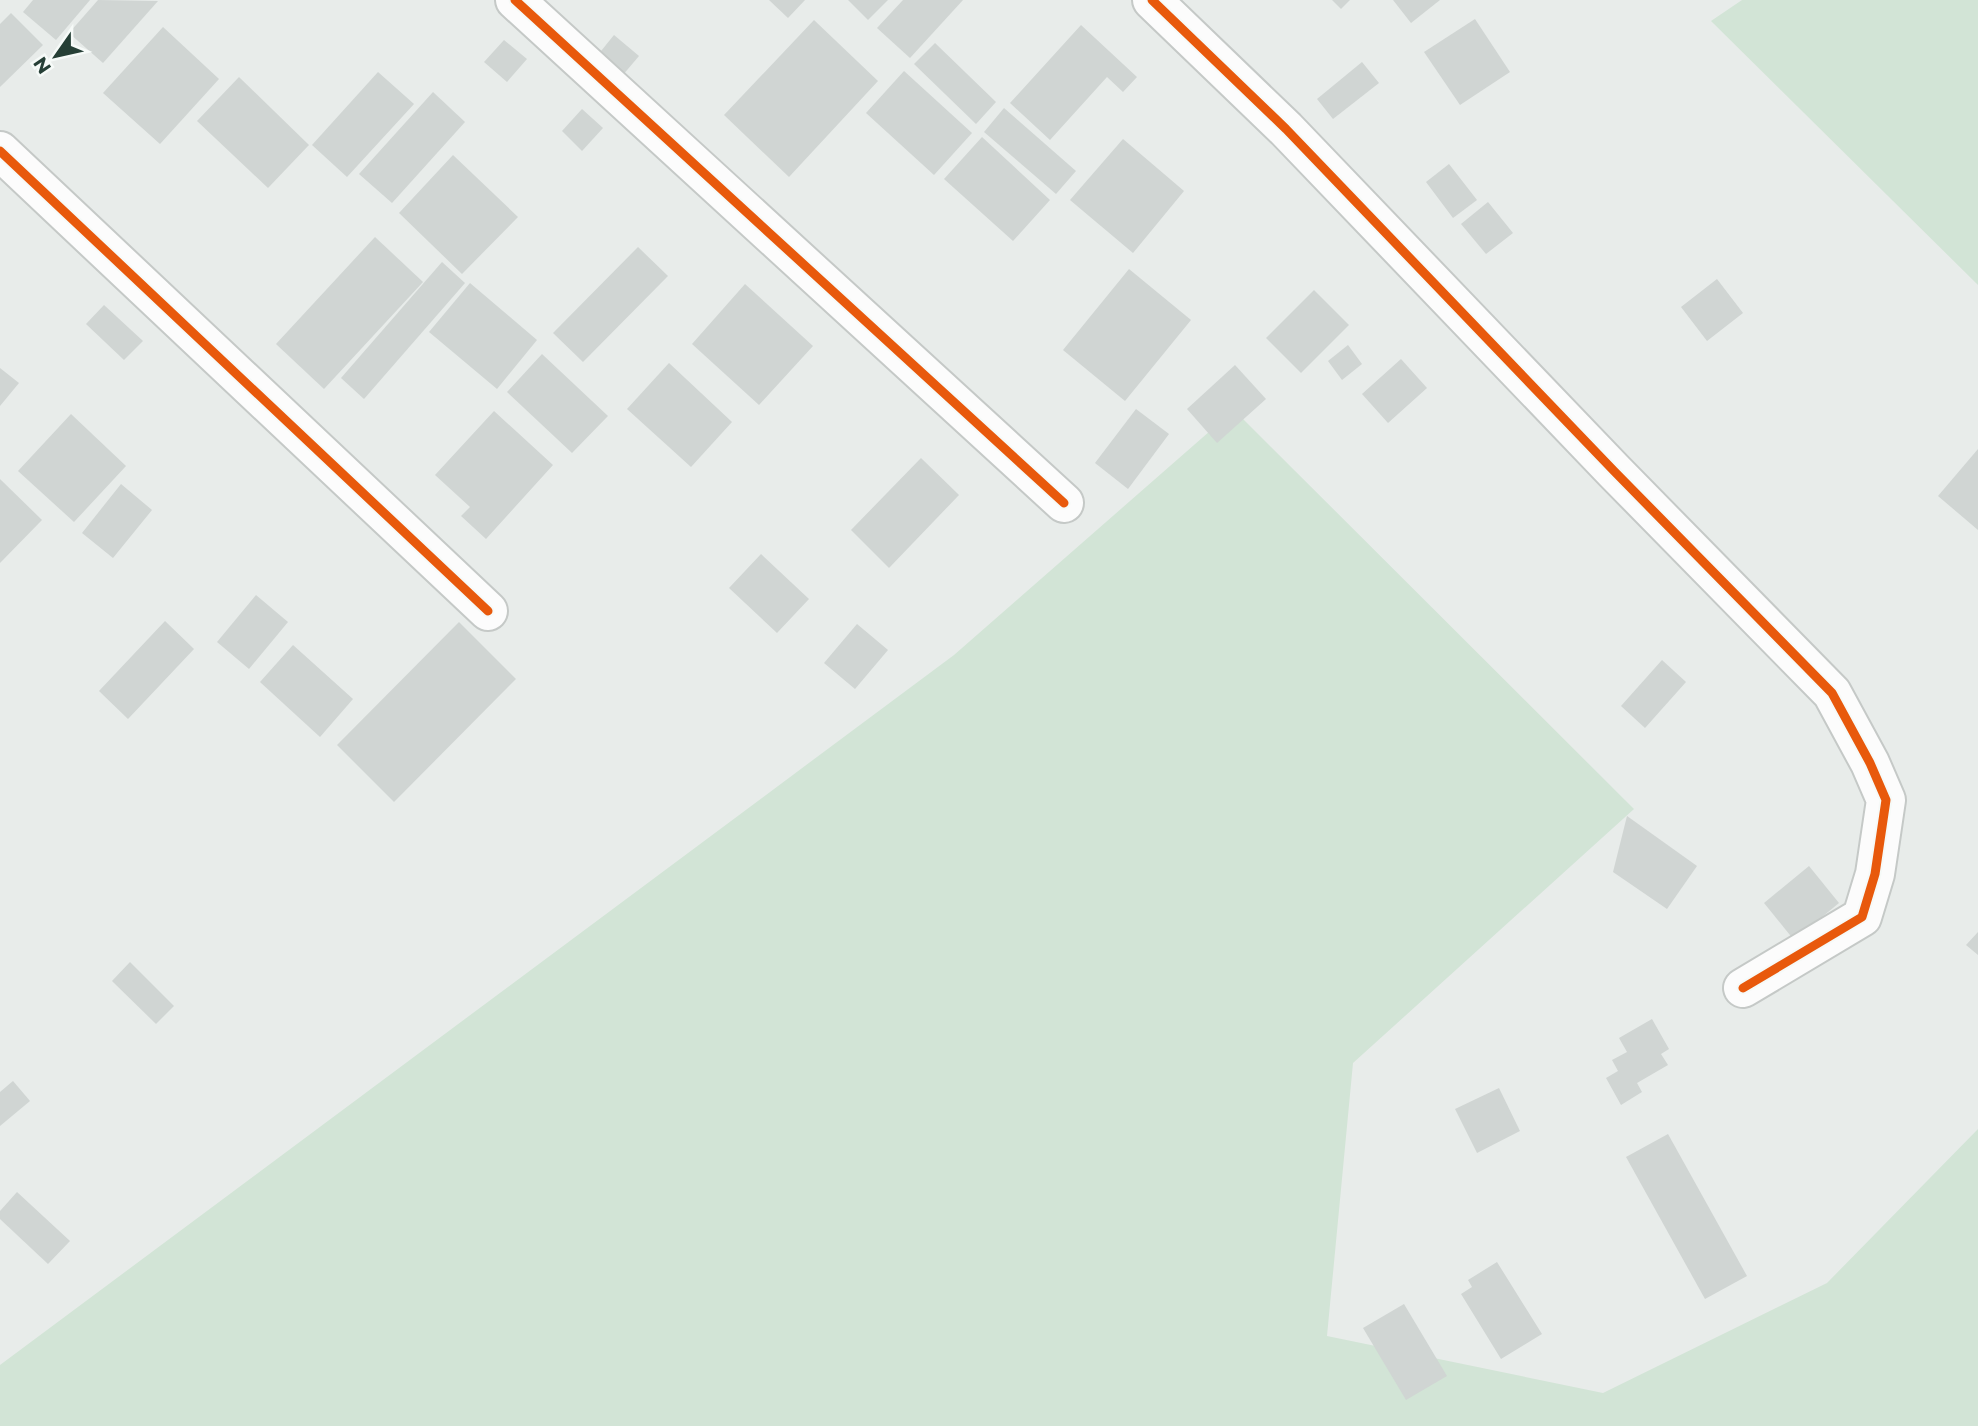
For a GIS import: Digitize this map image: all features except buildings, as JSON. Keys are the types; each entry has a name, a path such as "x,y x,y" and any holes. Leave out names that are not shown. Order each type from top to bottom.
{"street":[{"path":"515,0 1064,503"},
{"path":"1152,0 1296,139 1614,471 1832,693 1870,763 1886,800 1875,874 1862,917 1743,988"},
{"path":"0,151 488,611"}],"green space":[{"path":"1742,0 1978,0 1978,285 1711,21"},
{"path":"1234,410 1634,809 1353,1063 1327,1336 1603,1393 1827,1283 1978,1129 1978,1426 0,1426 0,1365 954,655"}],"cycle path":[{"path":"515,0 1064,503"},
{"path":"1152,0 1286,129 1614,471 1832,693 1870,763 1886,800 1875,874 1862,917 1743,988"},
{"path":"0,151 488,611"}]}
